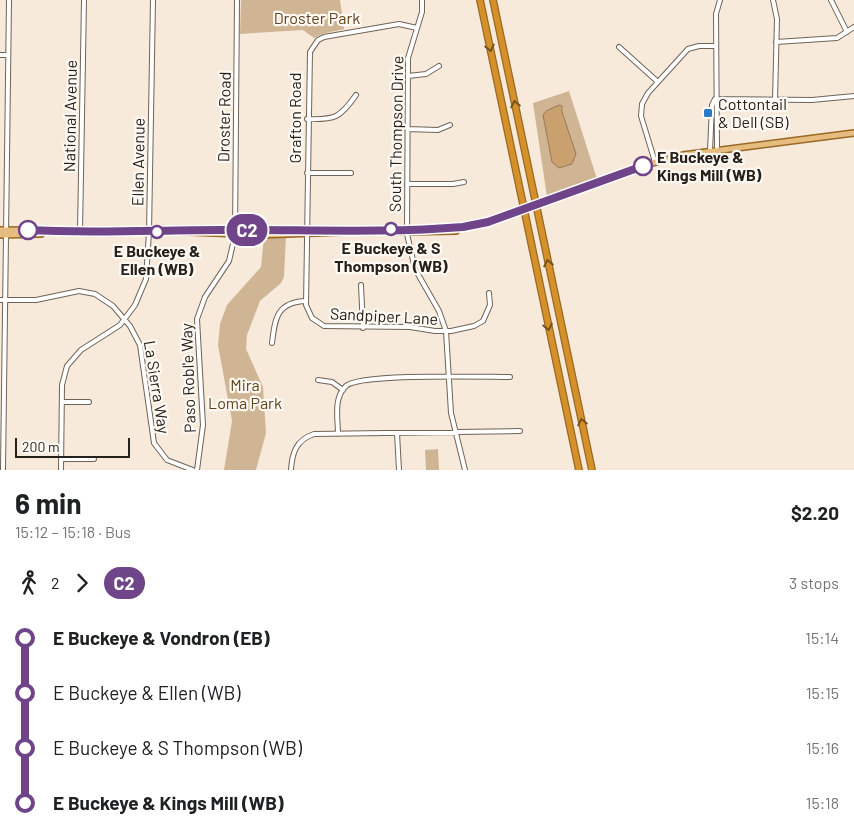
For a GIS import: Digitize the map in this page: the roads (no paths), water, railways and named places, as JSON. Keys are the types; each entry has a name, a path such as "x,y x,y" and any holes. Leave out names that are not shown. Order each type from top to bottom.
{"highway":[{"path":"480,0 579,470"},
{"path":"492,0 592,470"}],"main road":[{"path":"3,233 456,231 478,226 655,162 710,151 854,133"}],"street":[{"path":"3,470 2,300 9,0"},
{"name":"National Avenue","path":"80,232 84,0"},
{"name":"Ellen Avenue","path":"61,470 63,377 70,361 81,350 106,335 125,319 144,287 147,271 149,232 152,0"},
{"name":"Droster Road","path":"235,232 237,0"},
{"name":"South Thompson Drive","path":"422,0 422,12 409,50 407,231 415,269 439,311 446,331 448,377 454,431 465,470"},
{"path":"717,150 715,99 716,14 720,0"},
{"path":"773,0 777,19 775,100"},
{"path":"831,0 848,32"},
{"name":"Grafton Road","path":"306,301 308,60 311,49 318,40 324,37 399,24 417,28"},
{"path":"776,42 837,38 854,27"},
{"path":"655,162 641,112 646,96 688,50 699,46 716,46"},
{"path":"619,47 658,82"},
{"path":"0,55 8,55"},
{"path":"408,76 426,74 439,66"},
{"path":"307,119 327,119 338,116 356,95"},
{"path":"715,99 812,100 854,96"},
{"path":"710,151 712,105 715,99"},
{"path":"407,129 438,130 450,125"},
{"path":"0,171 6,171"},
{"path":"307,173 351,173"},
{"path":"407,184 454,184 464,182"},
{"name":"Paso Robl'e Way","path":"197,470 204,426 198,319 205,297 229,261 235,232"},
{"path":"361,285 362,328"},
{"name":"La Sierra Way","path":"2,300 36,300 74,292 90,293 104,299 125,319 140,345 154,443 167,460 193,470"},
{"name":"Sandpiper Lane","path":"306,301 309,315 319,324 333,327 362,328 414,327 435,332 480,324 489,310 489,293"},
{"path":"272,343 276,320 283,308 292,302 306,301"},
{"path":"338,434 338,402 343,390 358,380 510,377"},
{"path":"318,380 332,382 343,390"},
{"path":"62,402 90,402"},
{"path":"292,470 292,456 302,440 314,434 520,431"},
{"path":"397,433 398,470"},
{"path":"61,459 94,459"}],"place":[{"name":"Cottontail & Dell (SB)","path":"708,113"},
{"name":"E Buckeye & Kings Mill (WB)","path":"643,166"},
{"name":"E Buckeye & S Thompson (WB)","path":"391,229"},
{"name":"E Buckeye & Ellen (WB)","path":"157,232"}],"park label":[{"name":"Droster Park","path":"317,18"},
{"name":"Mira Loma Park","path":"245,394"}]}
